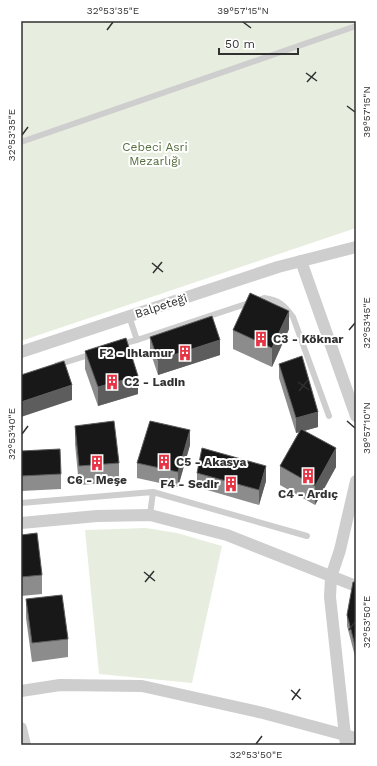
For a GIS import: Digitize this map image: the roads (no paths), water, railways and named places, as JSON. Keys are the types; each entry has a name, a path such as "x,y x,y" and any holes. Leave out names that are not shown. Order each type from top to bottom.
{"street":[{"name":"Balpeteği","path":"21,352 301,261 356,247"},
{"path":"301,261 356,416"},
{"path":"21,691 60,685 142,686 263,713 349,739 330,597 331,577 340,550 356,481"},
{"path":"21,523 97,516 150,515 227,535 356,586"},
{"path":"21,728 25,745"}],"lane":[{"path":"21,142 356,26"},
{"path":"115,347 264,298 275,300 285,307 293,317 329,416"},
{"path":"129,316 136,340"},
{"path":"50,367 100,351"},
{"path":"150,515 153,492"},
{"path":"21,503 153,492 307,536"}],"place":[{"name":"C3 - Köknar","path":"261,339"},
{"name":"F2 - Ihlamur","path":"185,353"},
{"name":"C2 - Ladin","path":"112,382"},
{"name":"C5 - Akasya","path":"164,462"},
{"name":"C6 - Meşe","path":"97,463"},
{"name":"C4 - Ardıç","path":"308,476"},
{"name":"F4 - Sedir","path":"231,484"}],"park label":[{"name":"Cebeci Asri Mezarlığı","path":"155,154"}]}
